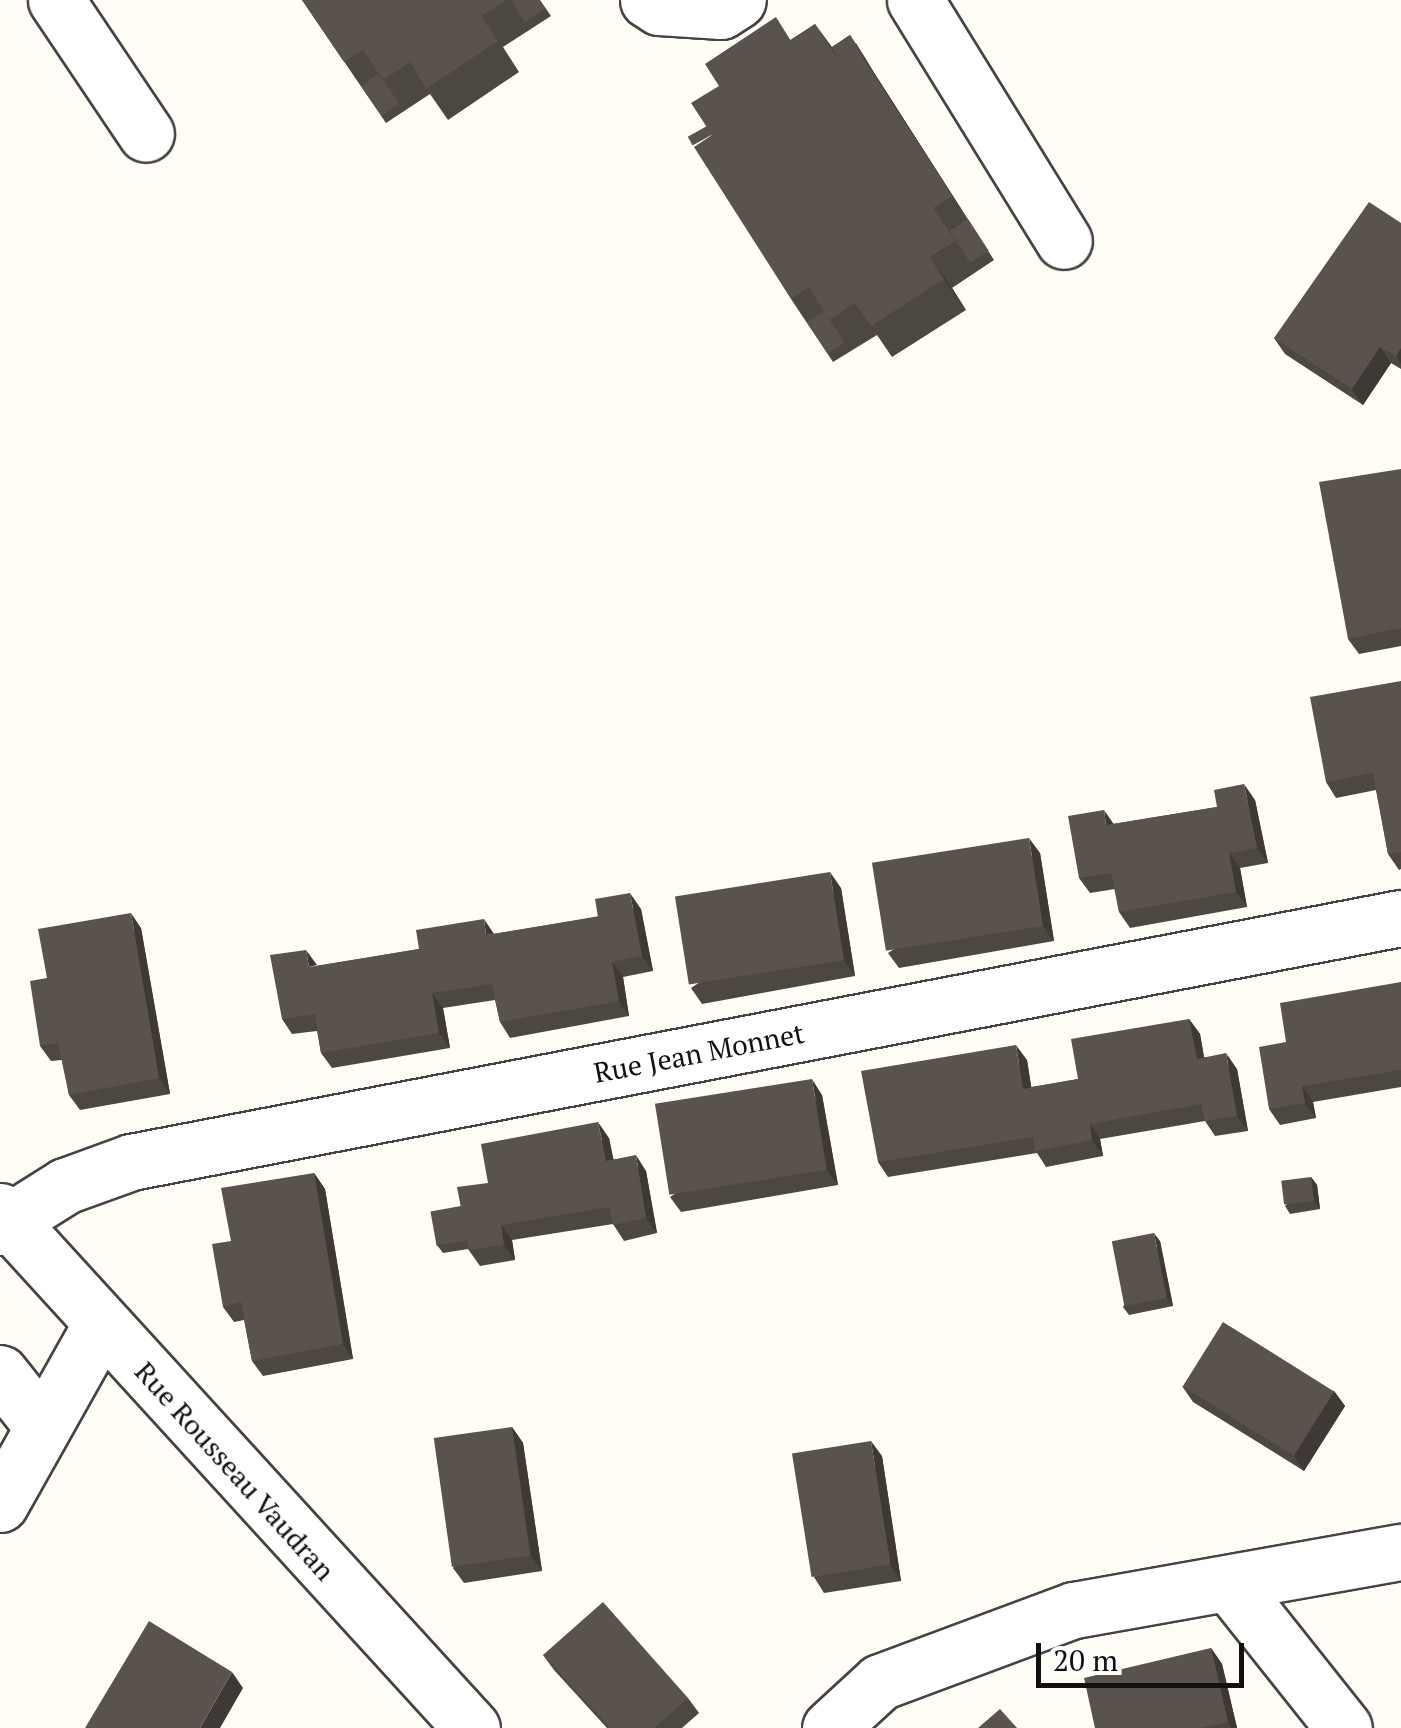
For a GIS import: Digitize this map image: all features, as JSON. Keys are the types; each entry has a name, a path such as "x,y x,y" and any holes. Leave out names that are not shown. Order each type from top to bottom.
{"street":[{"path":"56,0 146,134"},
{"path":"648,0 659,7 721,11 738,0"},
{"path":"915,0 1064,241"},
{"name":"Rue Jean Monnet","path":"3,1219 65,1186 130,1162 1401,918"},
{"name":"Rue Rousseau Vaudran","path":"3,1219 472,1728"},
{"path":"0,1504 102,1324"},
{"path":"0,1374 43,1427"},
{"path":"830,1728 880,1682 1074,1610 1231,1586 1401,1552"},
{"path":"1231,1586 1344,1728"}],"building":[{"path":"302,0 507,0 481,16 498,41 426,89 410,62 383,80 363,50 344,62"},
{"path":"511,0 539,0 545,8 525,22"},
{"path":"776,17 791,41 815,24 836,57 855,45 952,196 933,208 955,241 930,257 944,279 871,326 855,303 829,320 809,287 791,299 694,147 712,135 691,103 719,86 705,64"},
{"path":"850,35 871,67 855,45 837,56 832,47"},
{"path":"378,74 399,103 382,115 361,86"},
{"path":"707,126 712,135 693,145 688,137"},
{"path":"1369,202 1401,223 1401,348 1396,356 1380,347 1352,389 1274,338"},
{"path":"968,219 989,251 970,263 950,231"},
{"path":"824,311 845,343 828,354 807,322"},
{"path":"1401,469 1401,628 1348,639 1319,482"},
{"path":"1401,681 1401,852 1388,854 1373,773 1326,782 1310,697"},
{"path":"1244,784 1257,848 1229,853 1236,892 1119,912 1111,873 1079,878 1068,816 1104,810 1106,825 1217,807 1214,790"},
{"path":"1029,838 1043,926 886,951 872,863"},
{"path":"830,872 844,960 689,984 675,897"},
{"path":"630,893 642,956 612,962 619,1001 500,1022 492,984 432,993 439,1033 321,1053 315,1014 282,1019 270,955 306,950 309,967 419,949 416,930 484,919 486,935 598,917 595,899"},
{"path":"131,913 159,1078 69,1095 58,1043 40,1046 30,981 47,978 38,929"},
{"path":"1401,982 1401,1070 1302,1086 1305,1103 1269,1109 1259,1047 1286,1042 1280,1003"},
{"path":"1189,1019 1197,1059 1226,1053 1237,1116 1205,1121 1201,1104 1090,1124 1092,1140 1035,1151 1033,1137 878,1162 861,1071 1016,1045 1023,1089 1078,1079 1071,1039"},
{"path":"812,1079 826,1170 669,1195 655,1104"},
{"path":"598,1122 606,1161 636,1155 646,1218 613,1225 609,1207 501,1225 504,1245 469,1250 457,1187 488,1183 481,1144"},
{"path":"314,1173 343,1344 252,1361 241,1302 223,1307 212,1244 231,1241 221,1188"},
{"path":"1311,1177 1314,1201 1284,1204 1281,1181"},
{"path":"461,1206 467,1240 437,1246 430,1211"},
{"path":"1154,1233 1167,1298 1124,1306 1112,1241"},
{"path":"1223,1322 1334,1391 1294,1456 1183,1386"},
{"path":"512,1427 530,1556 452,1567 434,1438"},
{"path":"871,1441 891,1564 812,1577 792,1454"},
{"path":"603,1602 688,1698 654,1728 610,1728 543,1655"},
{"path":"149,1621 232,1672 200,1728 85,1728"},
{"path":"1211,1648 1228,1722 1201,1728 1095,1728 1084,1678"},
{"path":"1000,1709 1017,1728 978,1728"}]}
